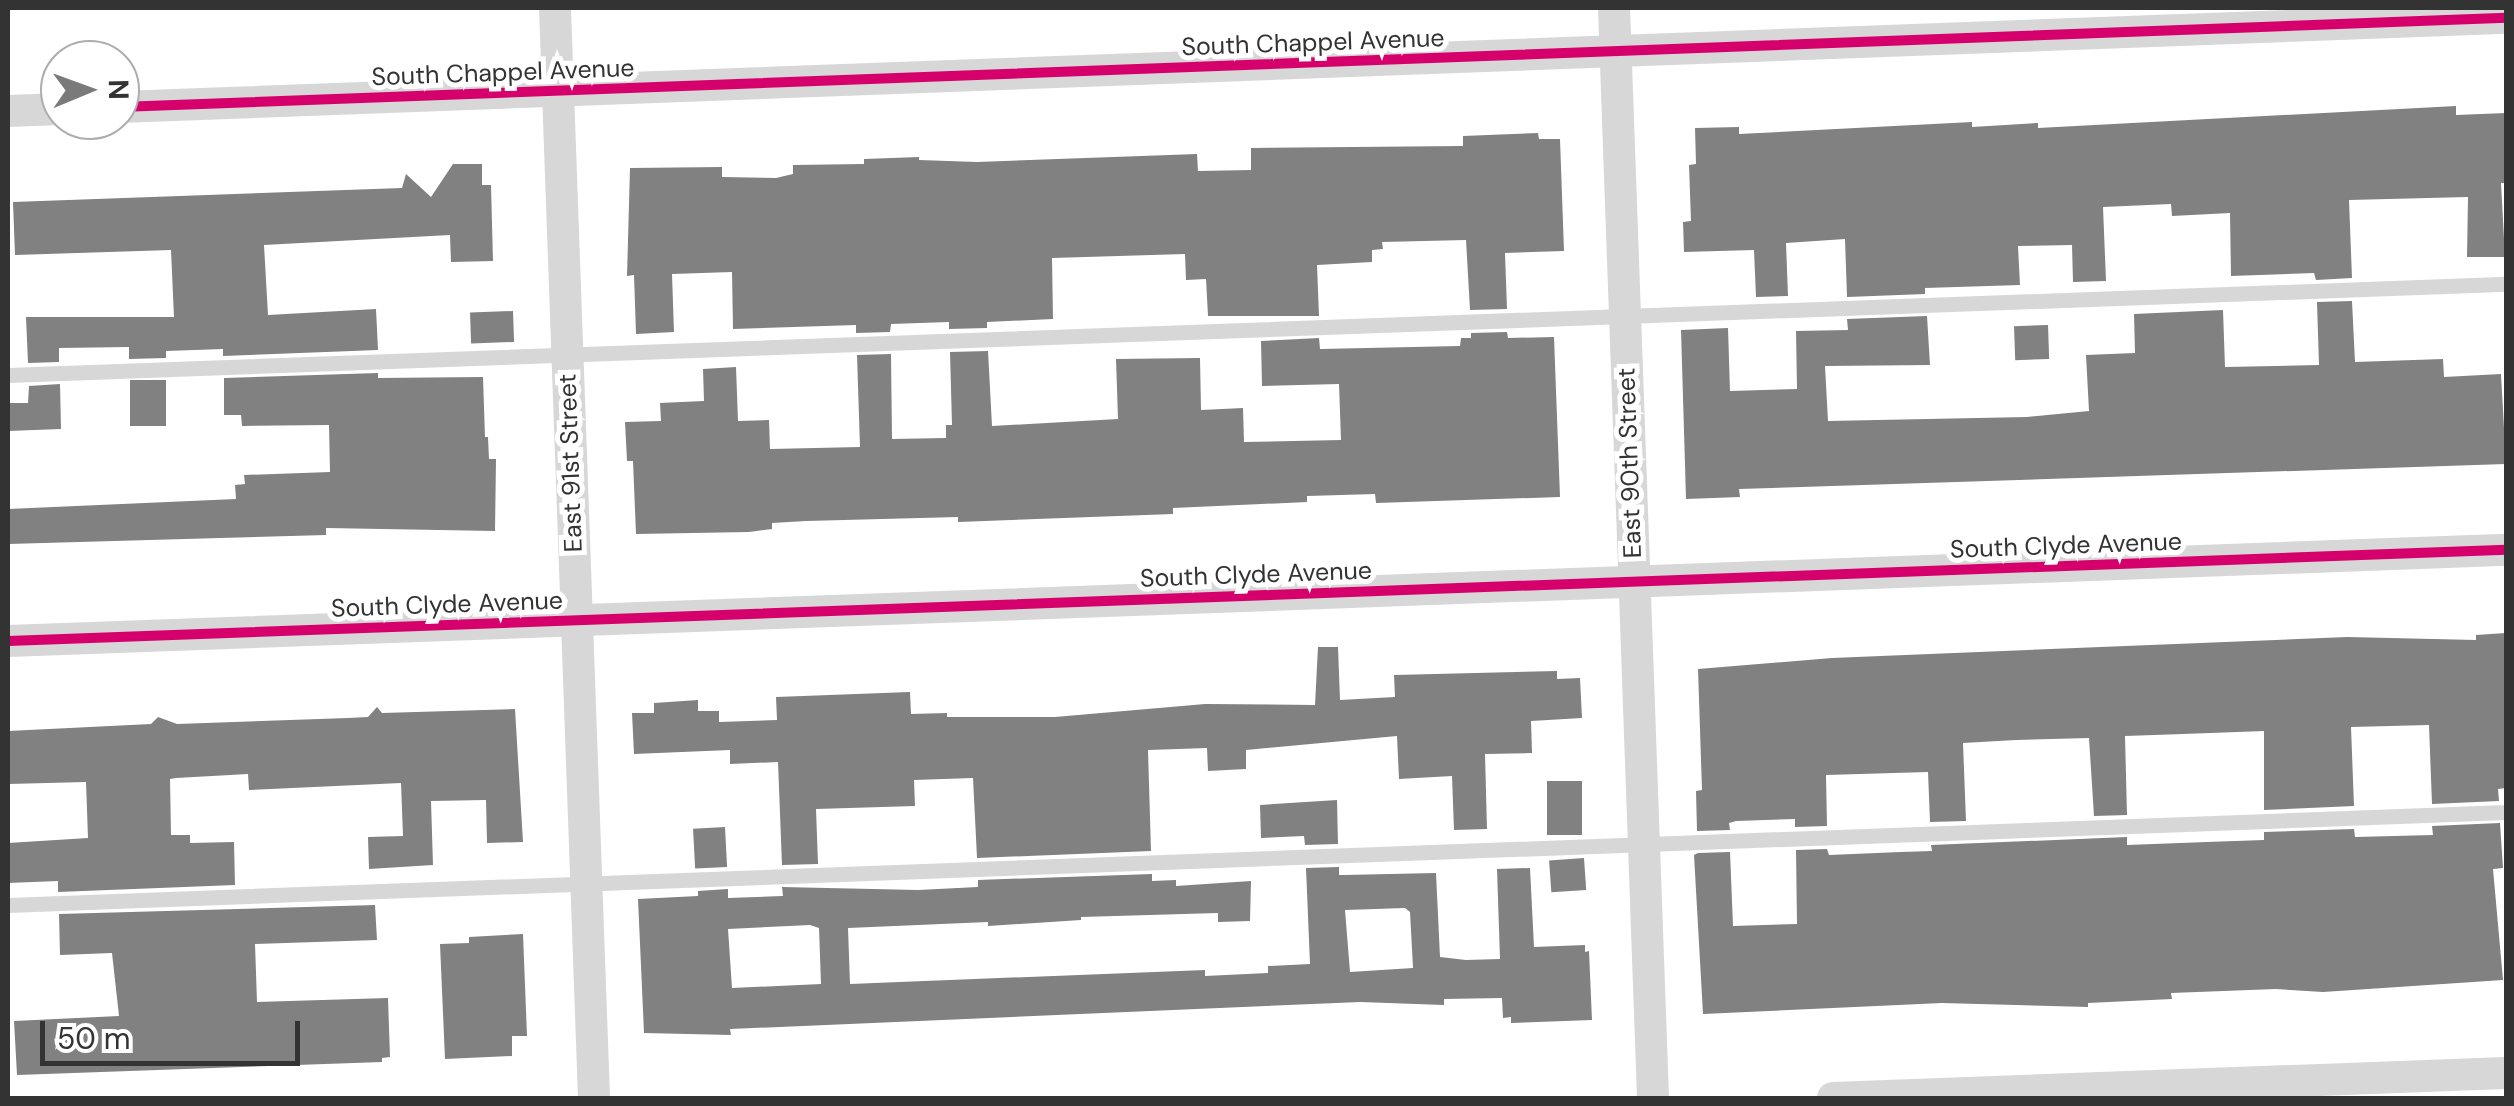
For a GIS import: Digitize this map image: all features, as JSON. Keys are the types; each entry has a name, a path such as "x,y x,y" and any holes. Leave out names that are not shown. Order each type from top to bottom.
{"street":[{"name":"East 91st Street","path":"555,8 594,1098"},
{"name":"East 90th Street","path":"1614,8 1653,1098"},
{"name":"South Chappel Avenue","path":"140,106 2506,18"},
{"path":"8,111 40,110"},
{"name":"South Clyde Avenue","path":"8,641 2506,550"},
{"path":"1833,1098 2506,1073"}],"lane":[{"path":"8,376 2506,284"},
{"path":"8,904 2506,812"}],"building":[{"path":"2456,106 2456,115 2506,113 2506,183 2501,183 2505,257 2467,257 2468,197 2349,200 2352,278 2316,280 2314,273 2231,276 2230,213 2172,216 2171,204 2103,207 2106,281 2073,282 2072,245 2018,246 2020,285 1925,288 1925,294 1847,297 1845,239 1786,243 1788,296 1756,297 1754,250 1684,252 1683,222 1691,221 1689,165 1696,164 1695,128 1739,127 1739,134 1972,122 1972,127 2038,123 2038,128"},
{"path":"1538,133 1539,139 1560,139 1564,251 1505,253 1507,309 1470,310 1466,240 1382,242 1383,249 1372,250 1372,262 1317,265 1319,316 1208,316 1206,279 1186,280 1185,254 1052,258 1053,319 987,322 987,328 949,329 949,322 891,324 890,332 856,333 856,325 733,329 732,272 672,274 674,332 636,334 634,275 627,276 630,168 722,167 722,177 776,178 793,174 793,165 864,164 864,159 919,157 977,162 1197,154 1198,171 1251,170 1251,148 1463,146 1463,136"},
{"path":"453,164 482,164 482,185 491,185 493,261 451,262 450,235 264,245 268,315 376,309 378,350 223,356 223,349 166,351 166,358 129,359 129,347 59,348 59,362 28,363 26,317 174,317 171,250 15,255 13,202 402,188 406,174 431,197"},
{"path":"2352,301 2355,362 2443,359 2444,377 2501,374 2506,464 1739,489 1740,497 1686,499 1681,330 1728,328 1730,391 1797,389 1796,331 1848,330 1847,319 1927,316 1930,365 1825,366 1828,421 2027,417 2089,411 2086,355 2135,353 2134,314 2223,310 2225,367 2319,365 2317,302"},
{"path":"513,311 514,342 471,343 470,313"},
{"path":"2048,325 2049,359 2015,360 2014,326"},
{"path":"1507,332 1508,338 1554,337 1560,497 1376,503 1375,494 1307,496 1307,502 1173,508 1173,514 958,522 958,517 806,521 772,523 772,529 749,532 636,534 633,461 627,461 625,422 661,421 660,403 704,401 703,369 736,367 738,421 769,420 770,449 860,447 857,355 891,354 892,439 946,438 946,425 952,425 950,352 988,351 992,426 1118,419 1116,359 1200,358 1201,410 1243,408 1244,442 1341,440 1339,384 1262,386 1261,341 1319,338 1320,349 1460,346 1461,338 1471,338 1471,333"},
{"path":"378,373 378,378 483,377 485,437 489,459 496,459 495,531 326,528 326,535 8,544 8,509 236,499 235,485 245,484 244,475 330,472 329,425 242,426 241,415 224,415 224,378"},
{"path":"130,380 166,380 166,426 130,426"},
{"path":"60,384 61,429 8,431 8,403 28,403 29,386"},
{"path":"2506,633 2506,788 2498,789 2499,801 2432,804 2429,725 2351,727 2354,806 2264,810 2264,731 2125,736 2127,815 2094,816 2089,738 2016,740 1963,743 1966,821 1930,822 1928,772 1826,775 1827,826 1795,827 1795,819 1736,821 1729,823 1730,830 1697,831 1696,791 1702,790 1698,669 1832,658 2347,637 2476,640 2476,635"},
{"path":"1318,647 1338,647 1340,700 1395,697 1394,675 1557,671 1557,679 1580,678 1582,718 1531,721 1532,753 1485,754 1487,829 1454,830 1452,776 1399,779 1397,736 1246,750 1246,769 1208,771 1207,748 1148,750 1151,851 977,858 973,778 914,780 915,806 816,809 818,864 782,865 778,762 730,764 730,750 634,754 632,713 654,713 654,703 698,700 698,711 719,711 719,722 777,720 776,697 910,692 911,714 947,713 947,717 1055,717 1205,704 1315,705"},
{"path":"377,707 382,713 515,709 523,842 487,843 486,800 431,801 433,865 369,869 368,837 403,836 401,783 249,790 248,774 176,778 170,779 171,835 190,835 190,843 234,842 235,885 58,892 58,881 8,883 8,843 88,838 86,782 8,784 8,731 151,724 158,717 177,724 368,717"},
{"path":"1547,781 1582,781 1582,835 1547,835"},
{"path":"1337,800 1338,844 1305,845 1304,836 1261,838 1260,805"},
{"path":"2500,823 2503,868 2493,869 2503,980 2323,992 2276,989 2171,993 2172,999 2088,1003 2088,1007 1942,1003 1703,1014 1694,855 1698,853 1730,852 1733,926 1797,924 1796,850 1827,849 1829,855 1932,851 1931,845 2127,837 2127,845 2264,840 2264,832 2354,829 2355,837 2433,835 2432,826"},
{"path":"725,827 727,867 695,869 693,829"},
{"path":"1584,858 1586,890 1551,892 1549,860"},
{"path":"1339,867 1339,875 1436,873 1440,957 1466,960 1500,959 1497,869 1530,868 1534,947 1585,945 1585,952 1589,951 1592,1020 1511,1023 1511,1017 1503,1018 1502,998 1444,999 1444,1005 1360,1002 730,1029 731,1035 644,1033 638,899 698,896 698,891 728,889 728,898 783,896 782,887 918,890 978,887 978,880 1152,874 1152,881 1176,880 1176,886 1251,881 1250,921 1218,922 1218,913 1081,917 988,926 988,922 848,928 850,984 1205,970 1205,976 1268,973 1268,966 1310,964 1306,868","holes":["1405,908 1410,912 1413,968 1350,972 1345,910","810,925 819,928 821,984 732,988 728,929"]},
{"path":"375,905 377,940 255,944 257,1002 388,998 390,1057 382,1058 382,1062 17,1075 14,1021 119,1016 112,953 60,955 59,914"},
{"path":"523,934 527,1036 512,1036 512,1056 445,1059 440,944 469,943 469,937"}],"cycle path":[{"path":"140,106 2506,18"},
{"path":"8,641 2506,550"}]}
